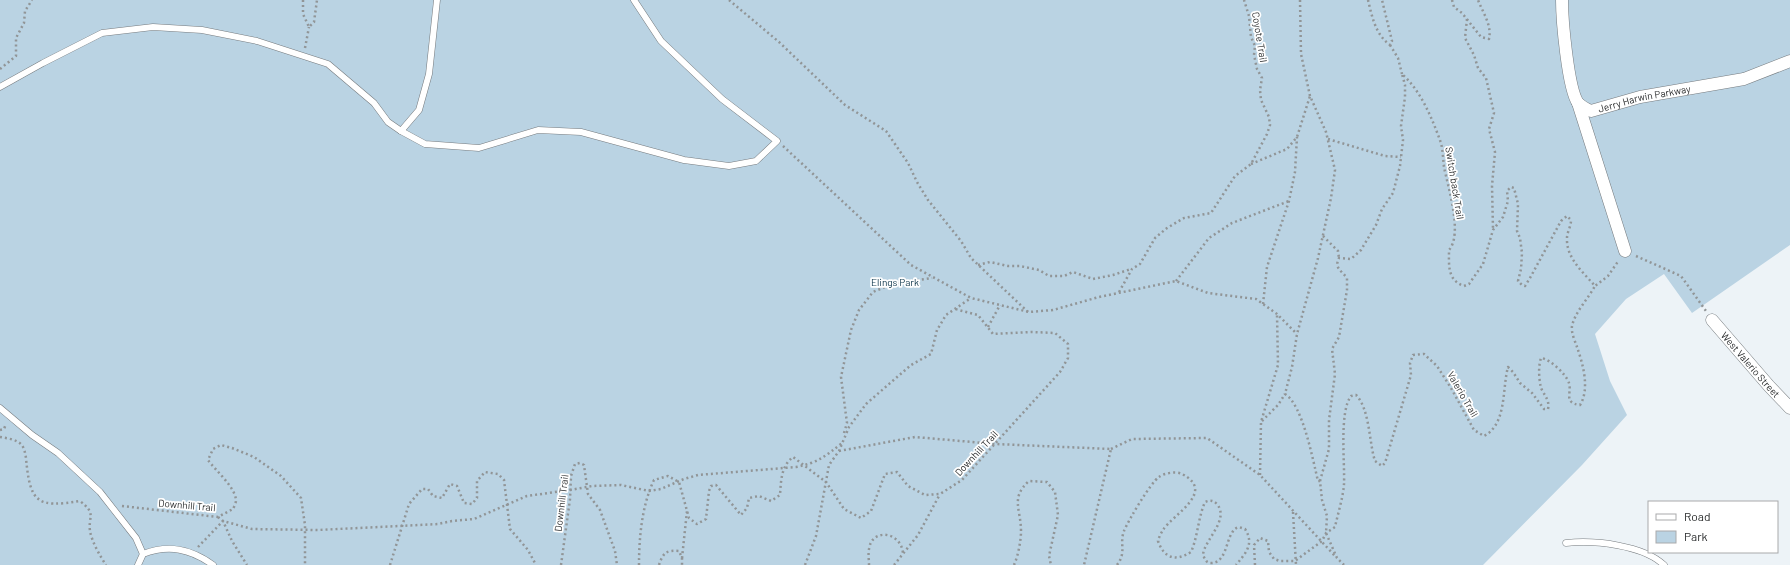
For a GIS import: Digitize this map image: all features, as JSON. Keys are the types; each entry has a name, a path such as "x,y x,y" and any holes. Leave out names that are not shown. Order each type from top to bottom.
{"street":[{"path":"1562,0 1566,53 1575,96 1625,251"},
{"name":"Jerry Harwin Parkway","path":"1578,103 1591,111 1640,97 1744,79 1790,61"},
{"name":"West Valerio Street","path":"1712,320 1790,408"}],"lane":[{"path":"401,131 419,110 429,74 437,0"},
{"path":"0,87 102,33 153,27 202,30 257,41 328,64 374,102 388,122 425,144 479,148 538,130 581,132 684,160 729,166 756,161 777,140 722,99 661,41 634,0"},
{"path":"0,408 32,435 58,453 100,492 136,538 143,554"},
{"path":"1566,543 1578,542 1634,549 1652,556 1664,565"},
{"path":"138,565 143,554 172,548 182,549 202,557 213,565"}],"path":[{"path":"0,69 16,56 16,38 24,24 26,11 32,0"},
{"path":"303,0 303,14 309,27"},
{"path":"304,55 309,27 314,22 317,0"},
{"path":"729,0 779,42 845,105 886,131 908,163 916,182 928,200 961,241 971,258 1029,312"},
{"name":"Coyote Trail","path":"1119,292 1132,268 1140,264 1155,238 1166,228 1184,218 1212,213 1235,176 1251,164 1267,134 1270,125 1269,117 1261,100 1260,90 1262,78 1257,69 1254,56 1255,46 1251,37 1249,16 1244,0"},
{"path":"1261,422 1278,405 1285,394 1292,366 1297,334 1332,198 1335,170 1328,138 1310,96 1301,54 1300,0"},
{"path":"1339,258 1351,259 1361,250 1376,225 1382,209 1393,193 1400,166 1403,140 1401,126 1405,98 1404,85 1398,58 1390,45 1382,40 1374,22 1368,0"},
{"path":"1382,0 1392,41 1390,45"},
{"path":"1452,0 1454,7 1467,19 1481,37 1489,39 1490,33 1488,22 1478,0"},
{"path":"1467,19 1465,38 1474,55 1478,68 1486,78 1494,113 1489,129 1495,152 1492,186 1494,230"},
{"name":"Switch back Trail","path":"1402,74 1416,89 1441,143 1454,213 1453,246 1448,250 1449,272 1453,279 1464,286 1469,284 1483,264 1494,230 1503,217 1508,201 1508,188 1511,187 1514,188 1518,204 1517,231 1520,238 1522,253 1521,269 1518,281 1525,286 1561,221 1567,216 1571,220 1571,227 1566,237 1570,257 1595,286"},
{"path":"1263,304 1268,267 1289,201 1295,172 1297,137 1310,96"},
{"path":"1251,164 1287,149 1297,137"},
{"path":"1328,138 1385,156 1401,157"},
{"path":"777,140 911,265 971,298 1029,312 1053,310 1119,292 1176,281 1208,293 1256,299 1277,314 1297,334"},
{"path":"1176,281 1209,238 1232,223 1289,201"},
{"path":"1255,565 1254,545 1260,538 1268,541 1269,552 1274,559 1280,561 1295,561 1322,541 1326,533 1327,516 1322,500 1320,481 1329,449 1329,420 1335,374 1332,349 1339,337 1347,290 1346,278 1337,268 1339,258 1338,251 1323,236"},
{"path":"1595,286 1608,276 1625,251 1681,276 1712,320"},
{"path":"978,265 990,262 1008,266 1020,266 1039,270 1049,276 1064,276 1073,272 1094,279 1113,275 1132,268"},
{"path":"805,565 816,536 829,465 839,451 847,424 841,377 851,330 859,310 873,292 892,284 933,278"},
{"name":"Valerio Trail","path":"1326,533 1335,527 1343,491 1345,416 1347,404 1351,396 1356,395 1361,400 1366,416 1374,457 1382,466 1386,458 1410,375 1410,363 1413,355 1424,354 1431,359 1451,388 1474,430 1484,436 1491,433 1496,426 1505,394 1508,367 1513,372 1520,384 1532,393 1540,406 1544,409 1548,409 1549,404 1541,388 1539,364 1541,358 1546,359 1566,377 1569,385 1568,397 1571,401 1575,404 1580,404 1585,392 1585,384 1583,368 1572,327 1579,311 1595,286"},
{"path":"839,451 848,427 866,404 911,365 931,354 937,330 946,315 971,298"},
{"path":"988,327 1000,305"},
{"name":"Downhill Trail","path":"940,494 962,480 1060,372 1068,358 1068,344 1055,333 1032,332 993,334 978,315 955,309"},
{"path":"1260,475 1261,422 1278,365 1277,314"},
{"path":"1285,394 1291,398 1305,426 1318,482 1320,481"},
{"path":"0,437 19,442 25,451 30,485 35,496 43,503 53,505 80,501 87,506 92,516 90,531 106,565"},
{"path":"839,451 915,437 995,444 1111,449 1132,439 1207,438 1260,475 1344,565"},
{"path":"223,522 252,529 305,530 401,526 474,519 527,496 587,487 621,485 649,492 698,475 804,465 825,457 842,443"},
{"name":"Downhill Trail","path":"111,505 218,516 232,509 236,501 232,489 208,460 214,449 221,445 232,448 254,458 281,476 301,498 305,530 305,565"},
{"path":"1084,565 1111,449"},
{"path":"639,565 645,507 654,480 668,476 679,482 689,518 697,524 706,519 709,491 711,486 716,485 741,515 747,508 749,498 760,496 770,501 780,495 781,475 787,461 793,457 826,482 844,509 861,518 871,511 885,474 897,472 908,486 925,494 940,494 918,535 894,565"},
{"name":"Downhill Trail","path":"561,565 571,476 575,464 580,463 584,465 588,494 600,510 615,551 617,565"},
{"path":"390,565 409,504 422,489 428,489 433,496 442,498 450,484 457,486 464,503 472,504 477,498 477,481 485,472 498,474 504,480 510,529 528,550 536,565"},
{"path":"1117,565 1122,559 1124,550 1122,543 1124,531 1149,489 1158,477 1167,474 1179,473 1190,480 1195,487 1194,496 1191,502 1163,529 1158,541 1161,550 1169,556 1177,558 1191,552 1198,532 1202,509 1205,502 1210,500 1215,502 1219,507 1218,524 1213,535 1206,543 1203,555 1205,560 1210,563 1216,562 1222,558 1231,534 1234,529 1239,527 1245,529 1249,540 1246,554 1236,565"},
{"path":"1014,565 1021,531 1017,503 1020,489 1029,481 1047,482 1056,492 1058,515 1049,556 1051,565"},
{"path":"682,565 687,508"},
{"path":"1293,511 1296,565"},
{"path":"218,516 223,522 232,541 247,565"},
{"path":"192,553 223,522"},
{"path":"1326,533 1337,558"},
{"path":"869,565 869,548 874,539 881,535 888,534 895,538 902,548 903,555"},
{"path":"659,565 662,555 668,551 679,551 682,558"}],"green space":[{"name":"Elings Park","path":"0,0 1790,0 1790,245 1692,313 1664,274 1626,299 1595,334 1610,381 1627,415 1582,465 1483,565 0,565"}]}
